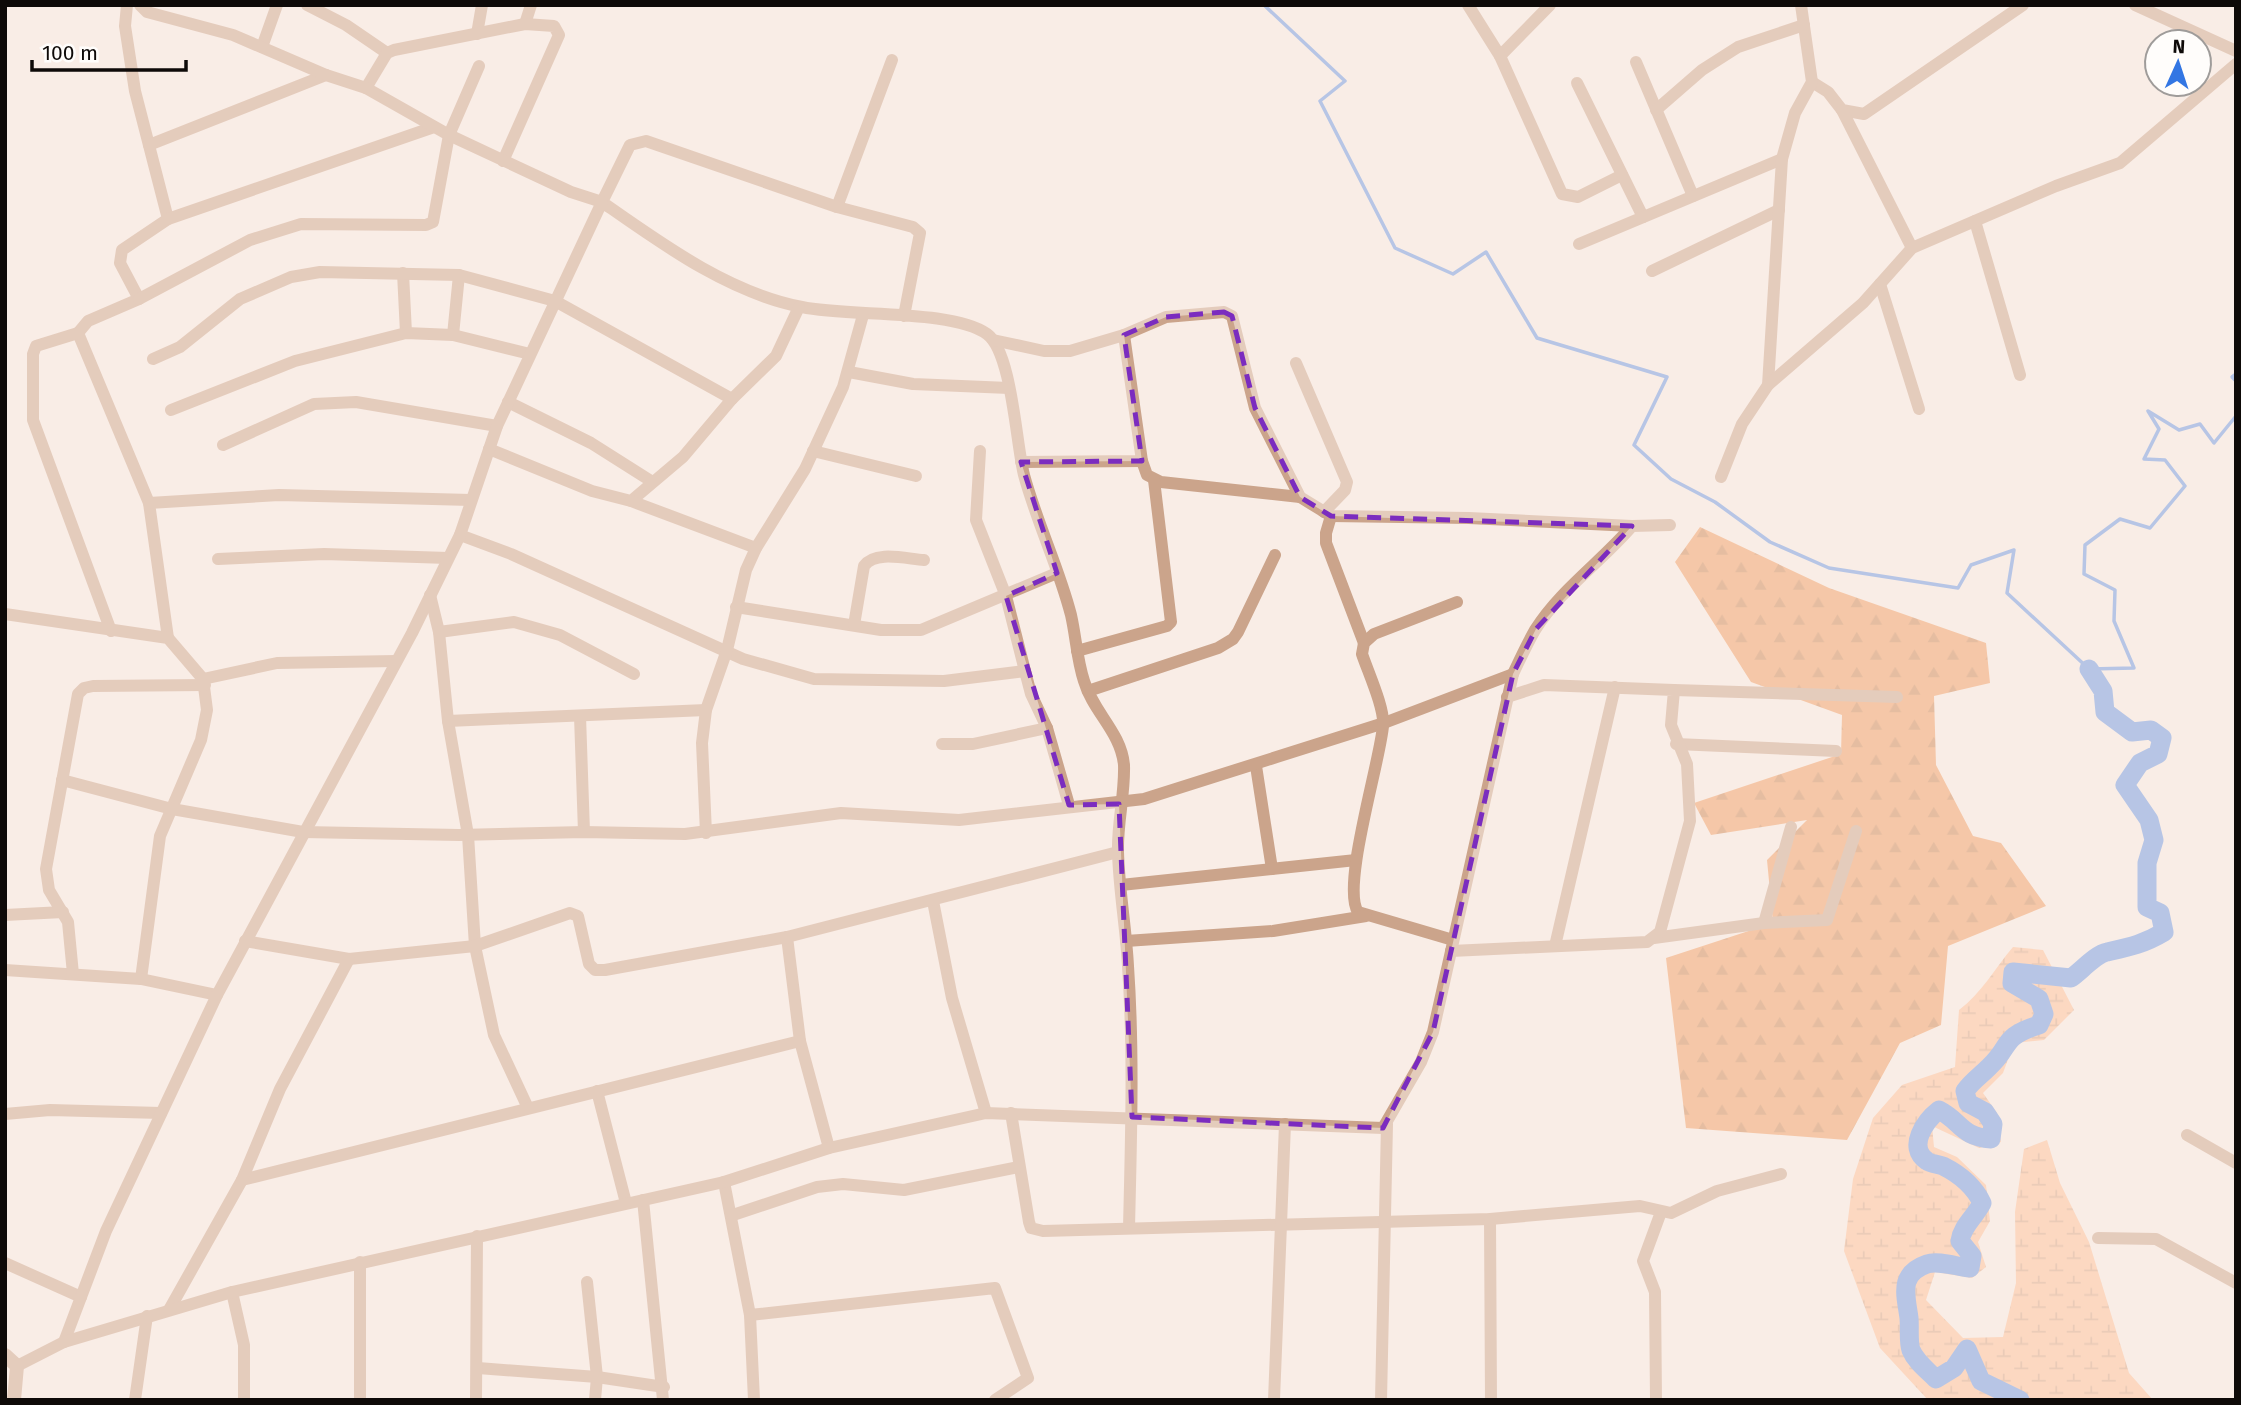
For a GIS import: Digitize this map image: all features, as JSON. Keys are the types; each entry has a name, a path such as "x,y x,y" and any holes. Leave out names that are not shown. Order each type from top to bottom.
{"street":[{"path":"127,5 125,26 135,91 168,219"},
{"path":"140,5 147,12 224,32 326,75 366,88 449,135 571,192 602,202 663,245 741,287 799,307 863,315 904,316 968,326 986,333 993,340 1000,352 1009,388 1021,462 1032,505 1071,615 1088,691 1121,750 1124,768 1119,804 1118,852 1126,941 1132,1117 1129,1228"},
{"path":"262,47 277,5"},
{"path":"307,5 346,25 387,53 525,24 554,26 559,35 503,161"},
{"path":"477,34 482,5"},
{"path":"525,24 531,5"},
{"path":"1468,5 1500,55 1562,194 1578,197 1622,175"},
{"path":"1500,55 1550,5"},
{"path":"1768,385 1782,159 1795,113 1812,82 1801,5"},
{"path":"1842,110 1864,114 1876,108 1971,38 2023,5"},
{"path":"2135,5 2236,51"},
{"path":"1656,110 1702,70 1738,47 1804,25"},
{"path":"366,88 387,53"},
{"path":"836,207 892,60"},
{"path":"1636,62 1693,196"},
{"path":"1721,477 1742,424 1768,385 1863,303 1912,248 2120,163 2236,64"},
{"path":"111,631 33,420 33,354 36,346 78,333 88,321 139,299 250,240 301,224 426,225 433,222 449,135 479,66"},
{"path":"149,145 326,75"},
{"path":"1812,82 1828,92 1842,110 1912,248"},
{"path":"1577,83 1643,217"},
{"path":"139,299 120,263 122,250 168,219 434,127"},
{"path":"64,1342 106,1231 217,995 396,661 460,535 496,426 630,145 646,141 836,207 913,227 920,233 904,316"},
{"path":"1578,244 1782,159"},
{"path":"1652,271 1779,210"},
{"path":"1975,221 2020,375"},
{"path":"153,359 180,347 240,299 291,277 320,272 459,275 555,301 732,399"},
{"path":"403,273 406,333"},
{"path":"453,335 459,275"},
{"path":"1880,284 1919,409"},
{"path":"631,501 651,481 683,457 732,399 776,356 799,307"},
{"path":"993,340 1044,351 1070,351 1124,335 1166,317 1224,312 1231,316 1255,408 1300,497"},
{"path":"706,833 702,743 706,710 727,650 736,607 756,548 813,451 849,372 863,315"},
{"path":"78,333 149,503 168,638 204,682 207,710 201,740 160,836 141,979"},
{"path":"171,410 295,362 406,333 453,335 530,354"},
{"path":"1124,335 1142,461 1147,475 1154,480 1300,497 1328,514 1632,526 1670,525"},
{"path":"1296,363 1347,482 1345,491 1328,514 1326,543 1364,643 1362,654 1384,723 1356,860 1354,903 1358,912 1452,946 1555,946 1647,942 1654,938 1660,932 1690,821 1687,764 1676,744 1671,725 1674,690"},
{"path":"849,372 913,384 1009,388"},
{"path":"223,445 314,404 356,402 496,426"},
{"path":"508,402 591,443 651,481"},
{"path":"489,449 592,491 631,501 756,548"},
{"path":"813,451 916,476"},
{"path":"980,452 976,520 1006,596 1031,694 1047,728 1069,805"},
{"path":"1021,462 1142,461"},
{"path":"1077,651 1167,626 1171,622 1154,480"},
{"path":"149,503 279,495 471,500"},
{"path":"1381,1400 1387,1124 1421,1062 1433,1032 1513,674 1536,629 1590,566 1632,526"},
{"path":"460,535 511,554 743,659 814,679 944,681 1025,671"},
{"path":"218,559 324,554 448,558"},
{"path":"1088,691 1217,648 1233,639 1275,555"},
{"path":"853,625 864,566 869,560 877,557 925,560"},
{"path":"736,607 853,625 921,630 1057,573"},
{"path":"430,595 439,632 448,721 468,835 475,946 494,1035 528,1108"},
{"path":"1364,643 1374,634 1457,602"},
{"path":"5,614 168,638"},
{"path":"439,632 514,622 560,635 634,674"},
{"path":"73,974 68,922 49,890 46,869 78,694 84,688 204,682 277,663 396,661"},
{"path":"62,780 172,808 303,832 468,835 706,833 841,813 959,820 1069,805 1119,804 1256,766 1384,723 1513,674"},
{"path":"1507,697 1544,685 1896,697"},
{"path":"1555,946 1615,687"},
{"path":"448,721 706,710"},
{"path":"580,716 584,832"},
{"path":"942,744 973,744 1047,728"},
{"path":"1676,744 1836,751"},
{"path":"1256,766 1272,869"},
{"path":"1764,923 1791,827"},
{"path":"1654,938 1764,923 1827,920 1856,831"},
{"path":"245,941 349,959 475,946 570,913 578,916 589,964 595,970 625,967 787,937 1118,852"},
{"path":"1121,885 1356,860"},
{"path":"933,901 952,998 986,1113"},
{"path":"5,915 62,912"},
{"path":"1126,941 1273,931 1370,915"},
{"path":"787,937 800,1041 829,1148"},
{"path":"169,1310 242,1180 279,1089 349,959"},
{"path":"5,970 141,979 217,995"},
{"path":"242,1180 800,1041"},
{"path":"597,1091 626,1203"},
{"path":"5,1114 50,1110 161,1113"},
{"path":"17,1366 64,1342 232,1292 724,1182 829,1148 986,1113 1378,1129 1387,1124"},
{"path":"1011,1113 1031,1228 1043,1230 1490,1219 1640,1206 1671,1213 1708,1195 1781,1174"},
{"path":"1274,1400 1285,1124"},
{"path":"2187,1135 2236,1163"},
{"path":"733,1215 817,1187 843,1184 904,1190 1019,1167"},
{"path":"724,1182 733,1215 750,1315 754,1400"},
{"path":"478,1368 597,1377 663,1394 643,1200"},
{"path":"1656,1400 1655,1292 1643,1261 1661,1212"},
{"path":"1490,1219 1490,1400"},
{"path":"476,1400 477,1236"},
{"path":"2098,1238 2156,1239 2236,1283"},
{"path":"360,1262 360,1400"},
{"path":"5,1263 81,1297"},
{"path":"587,1282 597,1377 595,1400"},
{"path":"750,1315 995,1288 1028,1378 995,1400"},
{"path":"232,1292 244,1345 244,1400"},
{"path":"135,1400 147,1316"},
{"path":"5,1355 17,1366"},
{"path":"14,1400 17,1366"}],"highlighted area":[{"path":"1224,312 1232,316 1255,408 1300,497 1331,516 1632,526 1536,629 1513,674 1433,1032 1383,1128 1132,1117 1119,804 1069,805 1006,596 1057,573 1021,462 1142,461 1124,335 1166,317"}],"green space":[{"path":"1700,527 1829,588 1986,643 1990,683 1934,696 1936,765 1973,836 2001,843 2046,906 1948,946 1941,1025 1900,1043 1847,1140 1686,1128 1666,958 1773,923 1767,860 1807,820 1711,835 1694,803 1841,754 1842,715 1751,682 1675,562"},
{"path":"2013,947 2043,950 2074,1010 2044,1040 2014,1043 2003,1073 1983,1093 1997,1113 2001,1142 1979,1148 1932,1126 1934,1147 1957,1157 1986,1185 1990,1221 1978,1242 1986,1267 1972,1278 1935,1272 1926,1300 1963,1338 2003,1337 2016,1283 2015,1212 2024,1149 2047,1140 2060,1183 2089,1242 2129,1373 2153,1400 1928,1400 1880,1348 1844,1251 1853,1179 1873,1118 1902,1085 1955,1067 1959,1010 1981,989"}],"waterway":[{"path":"1264,5 1345,81 1320,101 1395,248 1453,274 1486,252 1537,338 1667,377 1634,445 1671,479 1715,502 1770,542 1829,568 1958,588 1971,565 2014,550 2007,593 2089,669 2134,668 2114,621 2115,590 2084,574 2085,545 2120,519 2150,528 2185,486 2165,460 2144,459 2159,429 2148,411 2179,430 2200,424 2214,443 2236,416"},
{"path":"2236,374 2232,377 2236,381"},
{"path":"2020,1400 1981,1381 1967,1349 1954,1368 1936,1379 1911,1350 1906,1293 1908,1279 1918,1268 1932,1263 1970,1268 1972,1256 1960,1241 1963,1231 1982,1203 1971,1186 1961,1177 1943,1166 1929,1162 1921,1155 1918,1141 1924,1127 1939,1110 1967,1132 1991,1139 1993,1124 1985,1112 1968,1103 1965,1091 1996,1060 2012,1038 2039,1025 2044,1014 2039,999 2012,983 2013,972 2071,978 2103,953 2129,947 2164,932 2160,913 2147,907 2147,863 2154,840 2149,820 2125,785 2140,763 2158,754 2162,738 2151,730 2132,732 2105,712 2103,691 2089,669"}]}
